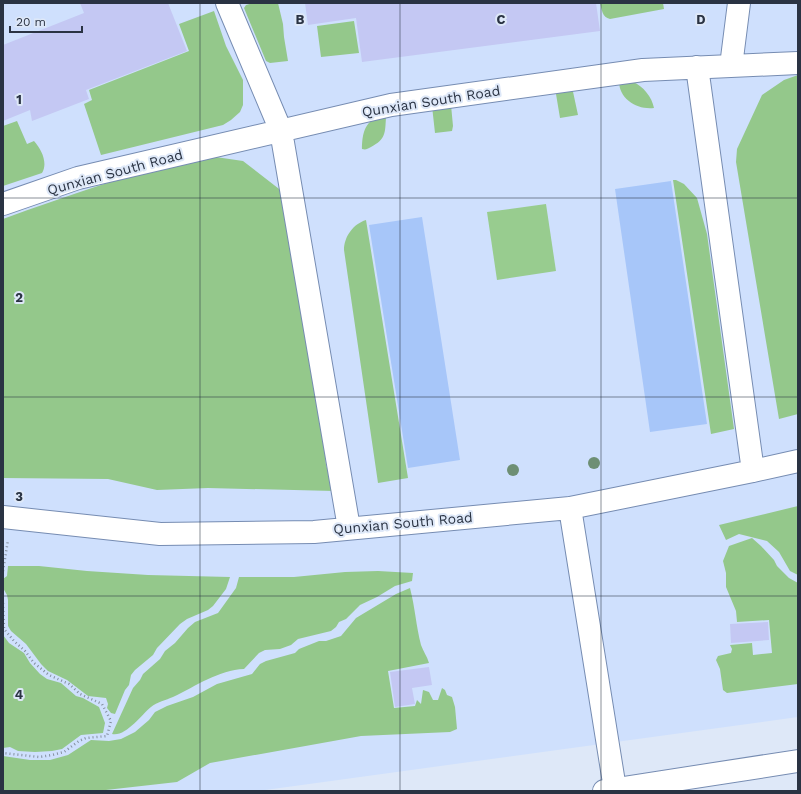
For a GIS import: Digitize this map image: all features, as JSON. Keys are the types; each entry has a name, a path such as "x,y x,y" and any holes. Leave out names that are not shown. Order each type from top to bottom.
{"street":[{"path":"227,3 281,131 349,528"},
{"path":"732,66 739,3"},
{"name":"Qunxian South Road","path":"3,204 78,178 391,105 643,70 798,63"},
{"path":"697,67 753,471"},
{"name":"Qunxian South Road","path":"7,517 160,534 314,532 570,508 798,461"},
{"path":"570,508 610,790 798,760"}],"path":[{"path":"3,571 5,564 7,517"},
{"path":"3,603 4,629 14,641 49,675 69,684 80,694 102,704 110,721 107,736 86,738 79,741 64,752 39,757 3,753"}],"shaded area":[{"path":"3,3 798,3 798,717 258,791 3,791"}],"green space":[{"path":"253,3 278,3 283,24 288,61 270,63 266,61 244,8 246,5"},
{"path":"600,3 663,3 664,9 610,19 605,17"},
{"path":"214,11 226,46 243,80 243,105 240,112 223,125 101,155 84,104 92,100 89,90 189,51 179,24"},
{"path":"354,21 359,53 321,57 317,26"},
{"path":"798,75 798,414 779,419 736,162 737,149 762,95 784,80"},
{"path":"619,81 633,82 644,89 654,108 641,107 630,102 622,93"},
{"path":"572,87 578,115 560,118 555,88"},
{"path":"451,105 452,131 435,133 432,106"},
{"path":"386,117 384,135 380,141 371,147 362,149 363,137 367,125 374,119"},
{"path":"17,121 27,144 34,141 39,148 44,161 44,169 42,173 3,186 3,126"},
{"path":"202,155 243,161 283,192 316,365 326,465 334,491 208,488 157,490 108,479 3,478 3,219 52,201 152,169"},
{"path":"673,180 684,184 697,198 707,234 734,429 711,434"},
{"path":"546,204 556,271 497,280 487,212"},
{"path":"366,220 408,478 378,483 344,250 344,245 350,232 361,222"},
{"path":"798,506 798,575 790,571 779,552 767,541 739,534 726,540 719,525"},
{"path":"752,538 774,560 777,566 789,578 798,583 798,684 727,693 723,690 720,669 716,660 718,656 731,653 732,649 730,645 752,643 753,655 772,653 769,620 737,622 736,611 726,587 726,573 723,561 729,546"},
{"path":"8,566 39,566 148,575 230,577 226,589 213,606 180,624 157,648 153,655 135,670 131,675 129,685 125,690 115,714 111,713 107,708 108,704 106,698 88,696 67,680 48,671 26,644 11,631 8,626 8,600 3,588 3,579 7,576"},
{"path":"378,571 413,573 412,581 395,586 360,605 346,619 339,622 331,631 298,639 291,645 280,649 265,650 259,653 244,669 217,675 156,704 128,729 117,734 112,734 133,688 143,674 160,659 165,651 195,622 218,613 236,588 239,577 294,577 345,572"},
{"path":"410,588 421,645 429,663 388,671 394,708 415,706 417,700 421,704 423,690 429,692 433,700 438,700 442,688 445,690 447,695 452,697 455,707 457,729 450,732 361,736 210,763 177,782 97,791 3,791 3,756 30,760 50,760 68,755 91,740 109,741 121,739 135,732 149,720 155,712 167,706 193,697 217,684 252,674 260,664 266,661 295,653 299,649 319,641 326,641 341,636 356,618 396,594"},
{"path":"3,635 9,643 24,653 30,663 40,674 47,679 61,683 76,696 83,698 99,707 105,723 103,733 81,735 62,749 52,751 18,751 10,747 3,748"}],"water":[{"path":"671,181 707,424 650,432 615,189"},
{"path":"422,217 460,460 408,468 369,225"}],"building":[{"path":"80,3 168,3 187,51 86,90 89,99 32,121 30,110 3,121 3,45 84,13"},
{"path":"305,3 596,3 600,31 362,62 356,18 308,25"},
{"path":"768,622 769,640 731,643 730,624"},
{"path":"429,667 432,685 412,688 415,704 395,707 390,672"}]}
